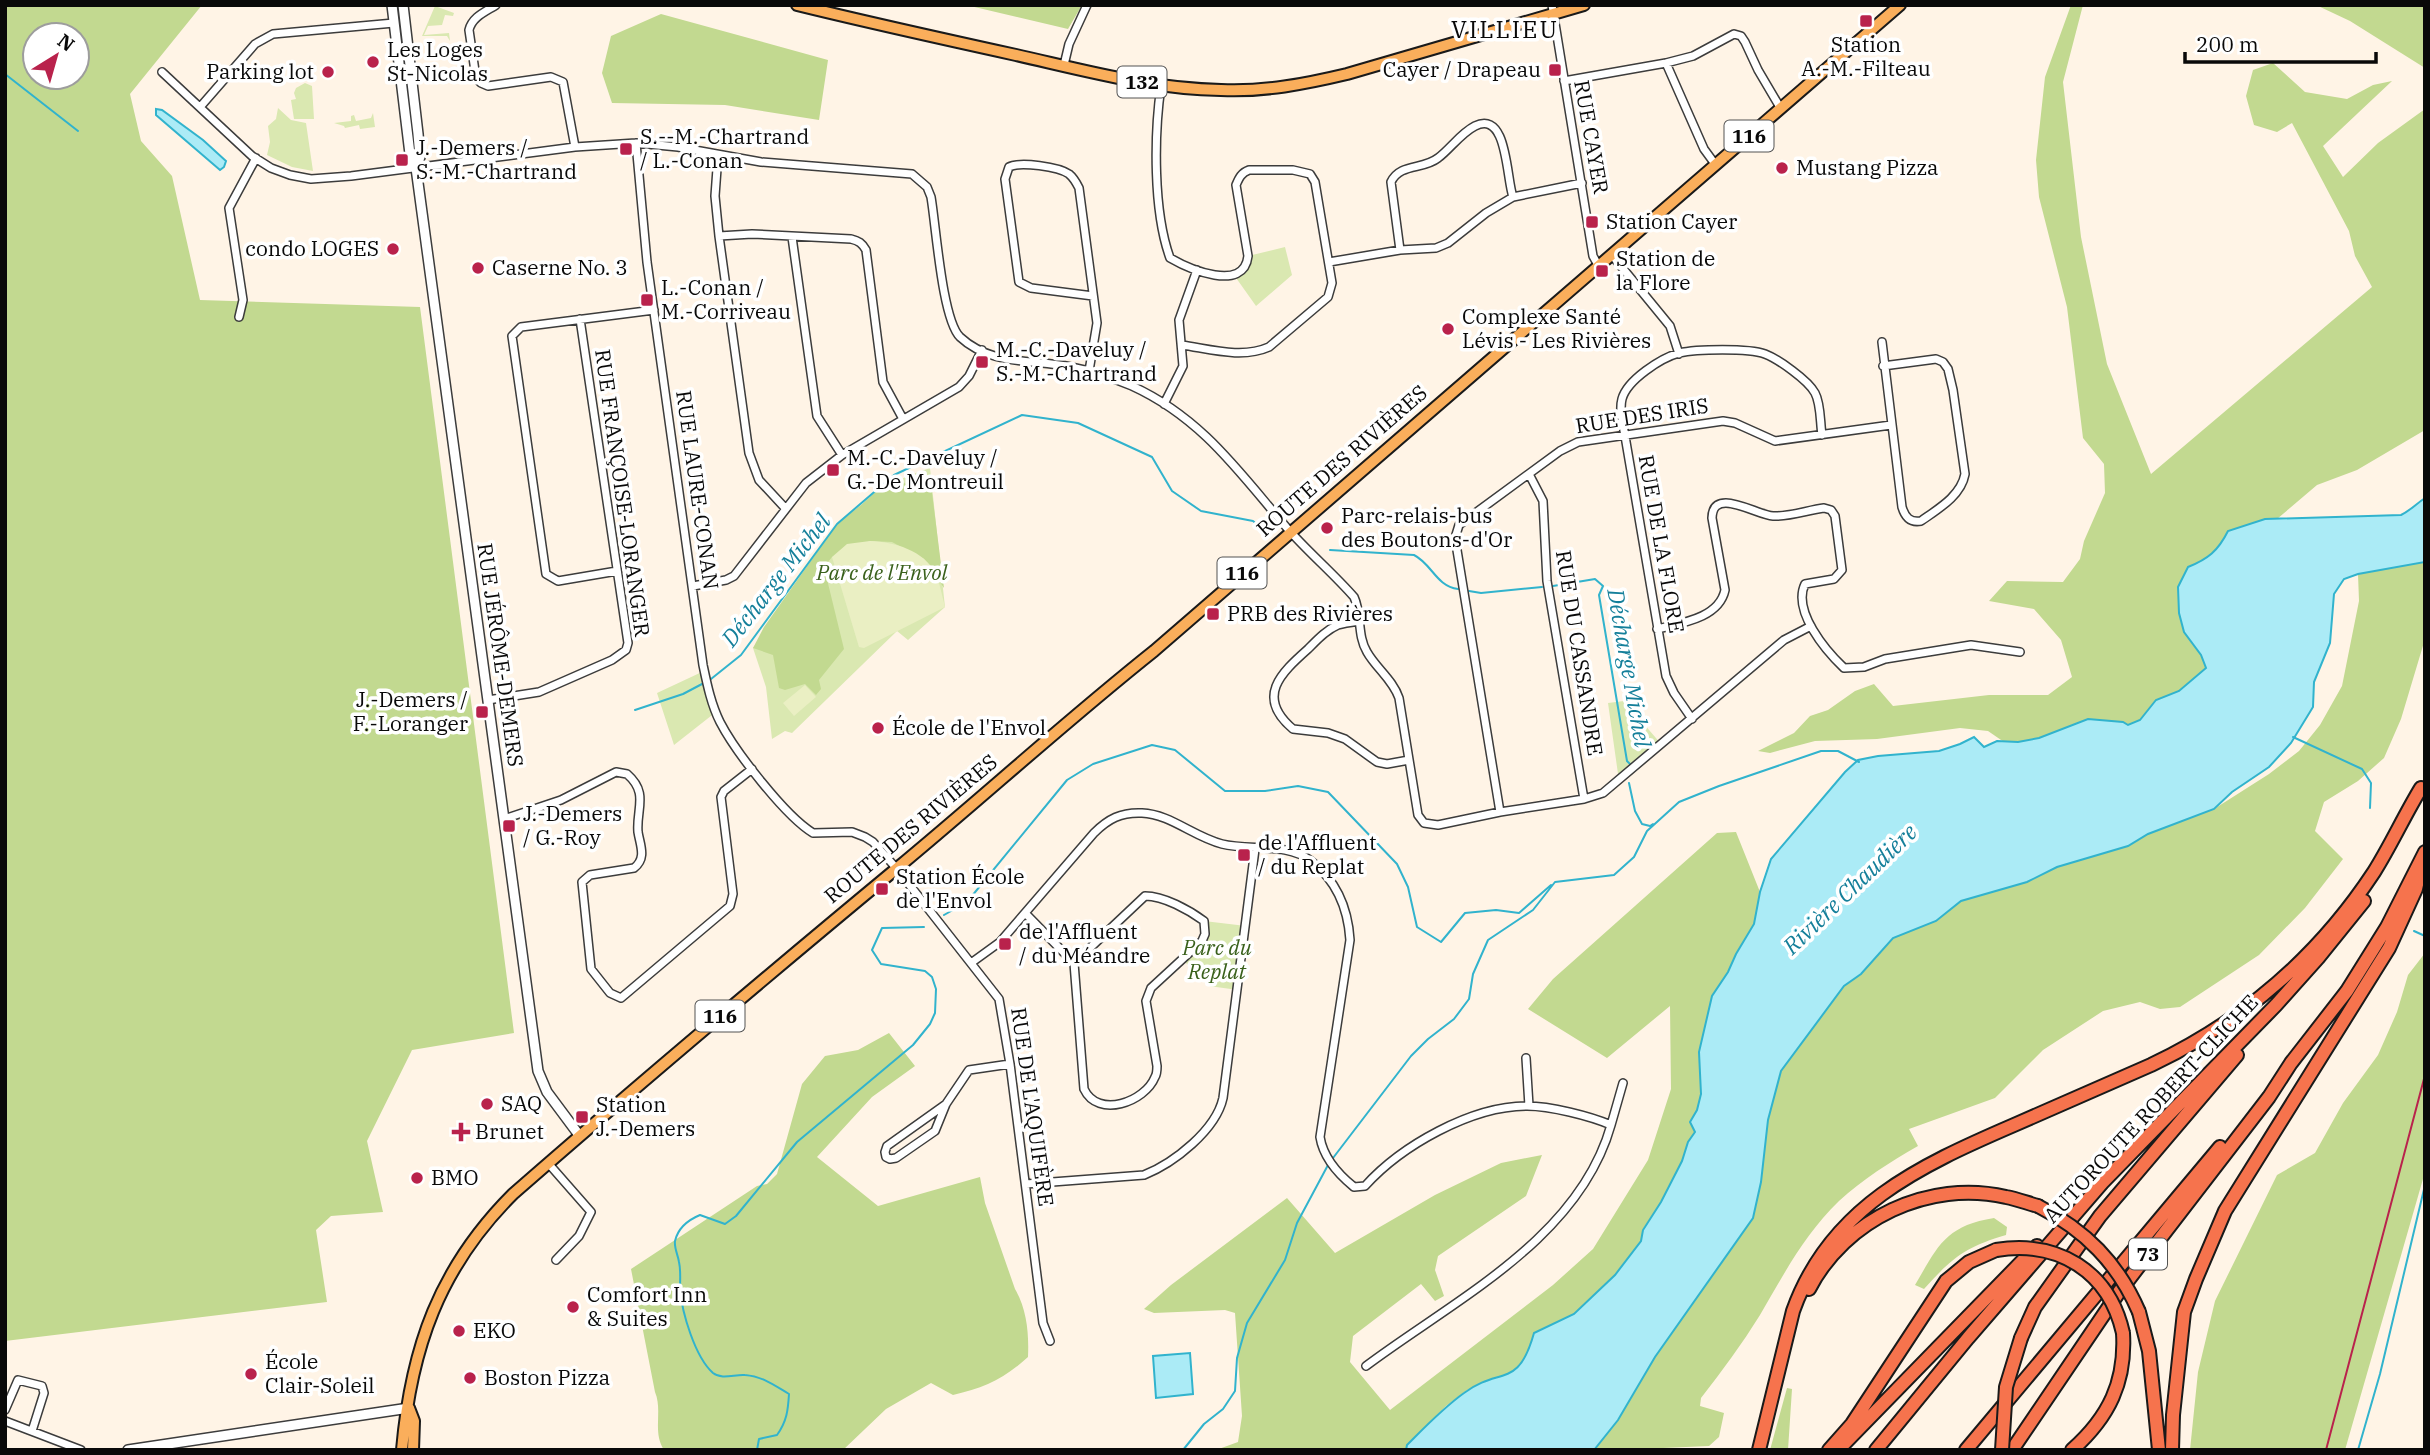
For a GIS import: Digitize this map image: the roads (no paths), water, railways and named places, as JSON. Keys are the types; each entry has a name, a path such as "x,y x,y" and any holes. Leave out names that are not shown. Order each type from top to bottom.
{"highway":[{"name":"AUTOROUTE ROBERT-CLICHE","path":"1876,1450 1995,1306 2102,1183 2276,1005 2318,958 2370,891 2399,845 2415,814 2423,783"},
{"path":"1759,1448 1793,1311 1800,1293 1818,1258 1856,1216 1903,1178 1941,1157 2181,1051 2231,1020 2281,981 2319,944 2373,874 2423,783"},
{"path":"2172,1450 2184,1312 2196,1279 2225,1211 2245,1176 2389,948 2416,889 2424,855"},
{"name":"73","path":"2012,1450 2119,1292 2269,1097 2291,1063 2367,962 2424,855"},
{"path":"2002,1450 2006,1387 2021,1338 2035,1307 2100,1216 2276,1005"},
{"path":"1966,1450 2291,1063"},
{"path":"1838,1450 2102,1183"},
{"path":"1759,1448 1807,1295 1824,1265 1852,1236 1886,1212 1943,1194 1971,1193 2005,1196 2038,1206 2074,1227 2104,1253 2122,1277 2139,1312 2149,1351 2159,1450"},
{"path":"1829,1450 1873,1394 1946,1281 1969,1262 1996,1250 2012,1248 2040,1249 2066,1257 2090,1274 2108,1294 2116,1309 2123,1333 2123,1369 2118,1386 2097,1423 2072,1450"}],"main road":[{"name":"132","path":"797,5 1161,86 1222,91 1307,84 1347,74 1552,9 1584,5"},
{"name":"ROUTE DES RIVIÈRES","path":"402,1450 404,1418 409,1408 422,1343 445,1283 494,1212 579,1135 897,869 1094,698 1154,651 1900,5"},
{"name":"ROUTE DES RIVIÈRES","path":"409,1408 414,1421 412,1450"}],"street":[{"name":"RUE JÉRÔME-DEMERS","path":"392,5 410,154 416,168 538,1071 547,1092 579,1135"},
{"name":"RUE JÉRÔME-DEMERS","path":"403,5 418,134 419,157 416,168"},
{"path":"496,5 470,24 476,78 488,86 551,76 563,82 575,147"},
{"path":"1064,65 1069,44 1087,5"},
{"name":"RUE CAYER","path":"1552,9 1593,256 1598,265"},
{"path":"201,106 263,38 286,32 394,23"},
{"path":"1564,81 1665,64 1693,56 1728,36 1737,34 1745,42 1758,70 1782,109"},
{"path":"1665,64 1704,149 1715,164"},
{"path":"162,72 256,159 290,175 311,178 329,179 575,147 636,143 678,147 761,162 905,172 920,180 932,197 953,328 960,336 1003,360 1070,366 1089,371 1133,387 1164,404 1211,439 1290,531 1354,597 1366,651 1396,689 1418,815 1423,823 1438,825 1584,799 1604,793 1784,640 1811,626"},
{"path":"1161,86 1158,106 1158,191 1170,258 1197,270 1220,276 1240,272 1247,264 1248,256 1236,185 1243,172 1249,170 1293,170 1310,174 1315,182 1332,284 1328,297 1269,347 1251,354 1182,345"},
{"path":"1400,250 1391,182 1394,176 1399,171 1432,162 1474,127 1488,124 1501,135 1513,197"},
{"name":"RUE LAURE-CONAN","path":"636,143 654,310 703,665 711,697 723,728 752,769 805,828 817,834 852,832 865,837 897,869"},
{"path":"718,155 715,196 719,236 751,462 759,480 785,508"},
{"path":"239,317 243,300 229,208 256,159"},
{"path":"1089,371 1097,333 1093,296 1079,188 1075,180 1060,170 1016,163 1009,167 1005,178 1019,282 1031,288 1093,296"},
{"path":"1329,262 1400,250 1436,248 1448,243 1486,213 1513,197 1581,183"},
{"path":"719,236 752,234 858,240 866,250 883,382 903,419"},
{"path":"792,237 817,416 842,456"},
{"path":"1611,254 1670,326 1679,354"},
{"path":"1164,404 1183,366 1179,320 1197,270"},
{"path":"617,571 554,580 546,574 512,336 521,327 654,310"},
{"name":"RUE FRANÇOISE-LORANGER","path":"488,700 539,692 621,655 628,643 580,319"},
{"path":"1882,342 1883,366 1902,506 1909,519 1921,521 1959,490 1964,482 1951,380 1943,362 1936,359 1883,366"},
{"path":"693,586 734,576 806,483 842,456 959,387 969,376 982,350"},
{"name":"RUE DE LA FLORE","path":"1692,719 1669,685 1657,629 1621,410 1626,390 1655,364 1679,354 1754,351 1766,354 1811,386 1817,396 1822,435"},
{"name":"RUE DES IRIS","path":"1500,812 1456,532 1459,525 1568,446 1723,421 1735,422 1775,441 1891,425"},
{"name":"RUE DU CASSANDRE","path":"1529,474 1543,501 1547,581 1584,799"},
{"path":"1657,629 1686,622 1717,608 1722,601 1725,590 1712,510 1723,502 1774,516 1824,508 1831,510 1835,516 1842,570 1834,579 1805,584 1802,590 1803,603 1816,637 1844,668 1864,667 1885,659 1971,645 2020,652"},
{"path":"1360,621 1329,630 1284,670 1274,690 1279,712 1293,729 1328,733 1345,739 1377,762 1387,764 1409,760"},
{"path":"504,819 561,800 616,772 627,774 636,785 641,804 638,831 642,855 639,864 635,868 590,875 582,882 591,969 610,993 621,998 730,906 733,894 721,797 724,791 752,769"},
{"path":"971,963 1000,942 1108,819 1124,814 1160,816 1200,837 1234,847 1282,849 1303,855 1332,880 1347,912 1350,940 1320,1137 1322,1147 1354,1187 1365,1186 1394,1157 1464,1120 1487,1112 1529,1106 1568,1112 1611,1125"},
{"path":"1026,1184 1144,1175 1178,1156 1214,1121 1223,1098 1255,849"},
{"name":"RUE DE L'AQUIFÈRE","path":"897,869 999,999 1010,1064 1043,1323 1050,1341"},
{"path":"1025,913 1073,963 1084,1089 1088,1098 1101,1105 1115,1105 1130,1100 1145,1090 1156,1077 1157,1066 1147,994 1202,941 1205,934 1204,921 1194,913 1153,896 1145,896 1073,963"},
{"path":"1526,1058 1529,1106"},
{"path":"946,1104 887,1146 886,1157 896,1158 935,1130 946,1104 969,1070 1010,1064"},
{"path":"1366,1366 1467,1296 1547,1233 1596,1164 1623,1083"},
{"path":"548,1163 591,1212 579,1236 556,1260"},
{"path":"5,1410 18,1380 42,1386 44,1393 32,1431"},
{"path":"128,1450 409,1408"},
{"path":"5,1421 81,1450"}],"water":[{"path":"156,109 162,110 203,140 226,161 224,167 220,170 156,115"},
{"name":"Rivière Chaudière","path":"2425,498 2425,562 2344,579 2334,594 2330,643 2314,682 2313,707 2291,743 2269,767 2232,792 2214,809 2148,834 2128,846 2057,867 2027,882 1961,901 1936,921 1893,938 1861,974 1844,986 1781,1071 1768,1120 1761,1182 1753,1218 1655,1357 1618,1420 1594,1450 1406,1450 1407,1445 1427,1425 1464,1393 1514,1370 1528,1351 1534,1333 1574,1314 1615,1275 1641,1241 1643,1230 1661,1202 1695,1132 1690,1122 1697,1110 1701,1094 1699,1052 1712,996 1754,924 1760,892 1771,859 1845,772 1858,760 1939,751 1974,737 1984,747 1997,741 2018,742 2039,738 2088,719 2123,722 2128,725 2140,720 2156,700 2179,691 2206,668 2201,655 2184,632 2179,613 2178,587 2188,567 2212,554 2228,531 2265,519 2401,515"},
{"path":"1190,1353 1193,1394 1156,1398 1153,1356"}],"waterway":[{"path":"5,74 78,131"},
{"name":"Décharge Michel","path":"711,679 741,655 837,524 894,475 1022,415 1078,423 1152,457 1172,491 1201,511 1253,521 1266,532"},
{"name":"Décharge Michel","path":"1330,550 1414,555 1444,584 1458,589"},
{"name":"Décharge Michel","path":"1553,586 1595,579 1603,586 1599,595 1627,761 1630,764"},
{"name":"Décharge Michel","path":"1469,591 1481,593 1542,587"},
{"name":"Décharge Michel","path":"635,710 683,694 702,684"},
{"path":"2293,737 2362,769 2371,783 2370,808"},
{"path":"944,915 967,902 1067,780 1093,764 1152,745 1175,750 1225,791 1265,791 1298,786 1328,792 1397,864 1408,887 1417,927 1441,942 1465,913 1496,910 1519,913 1551,885"},
{"path":"1333,1158 1411,1056 1454,1019 1469,999 1473,974 1488,940 1533,910 1555,882 1614,875 1634,857 1647,831 1679,802 1719,786 1821,751 1838,751 1859,762"},
{"name":"Décharge Michel","path":"1629,783 1635,811 1642,824 1653,824"},
{"path":"757,1450 759,1439 777,1435 783,1425 789,1394 757,1377 720,1376 706,1366 690,1334 683,1310 676,1236 684,1225 700,1215 725,1224 736,1216 797,1142 913,1045 930,1024 935,1013 936,989 932,977 925,971 881,964 872,950 882,928 924,927"},
{"path":"2414,931 2425,936"},
{"path":"1183,1450 1204,1424 1223,1409 1235,1391 1237,1358 1247,1323 1285,1260 1297,1223 1328,1165"},
{"path":"2358,1450 2380,1374 2425,1185"}],"railway":[{"path":"2326,1450 2425,1075"}],"place":[{"name":"Station A.-M.-Filteau","path":"1866,21"},
{"name":"Les Loges St-Nicolas","path":"373,62"},
{"name":"Cayer / Drapeau","path":"1555,70"},
{"name":"Parking lot","path":"328,72"},
{"name":"S.--M.-Chartrand / L.-Conan","path":"626,149"},
{"name":"J.-Demers / S.-M.-Chartrand","path":"402,160"},
{"name":"Mustang Pizza","path":"1782,168"},
{"name":"Station Cayer","path":"1592,222"},
{"name":"condo LOGES","path":"393,249"},
{"name":"Caserne No. 3","path":"478,268"},
{"name":"Station de la Flore","path":"1602,271"},
{"name":"L.-Conan / M.-Corriveau","path":"647,300"},
{"name":"Complexe Santé Lévis - Les Rivières","path":"1448,329"},
{"name":"M.-C.-Daveluy / S.-M.-Chartrand","path":"982,362"},
{"name":"M.-C.-Daveluy / G.-De Montreuil","path":"833,470"},
{"name":"Parc-relais-bus des Boutons-d'Or","path":"1327,528"},
{"name":"PRB des Rivières","path":"1213,614"},
{"name":"J.-Demers / F.-Loranger","path":"482,712"},
{"name":"École de l'Envol","path":"878,728"},
{"name":"J.-Demers / G.-Roy","path":"509,826"},
{"name":"de l'Affluent / du Replat","path":"1244,855"},
{"name":"Station École de l'Envol","path":"882,889"},
{"name":"de l'Affluent / du Méandre","path":"1005,944"},
{"name":"SAQ","path":"487,1104"},
{"name":"Station J.-Demers","path":"582,1117"},
{"name":"Brunet","path":"461,1132"},
{"name":"BMO","path":"417,1178"},
{"name":"Comfort Inn & Suites","path":"573,1307"},
{"name":"EKO","path":"459,1331"},
{"name":"École Clair-Soleil","path":"251,1374"},
{"name":"Boston Pizza","path":"470,1378"}],"district":[{"name":"VILLIEU","path":"1505,30"}],"park label":[{"name":"Parc de l'Envol","path":"882,573"},
{"name":"Parc du Replat","path":"1217,960"}]}
